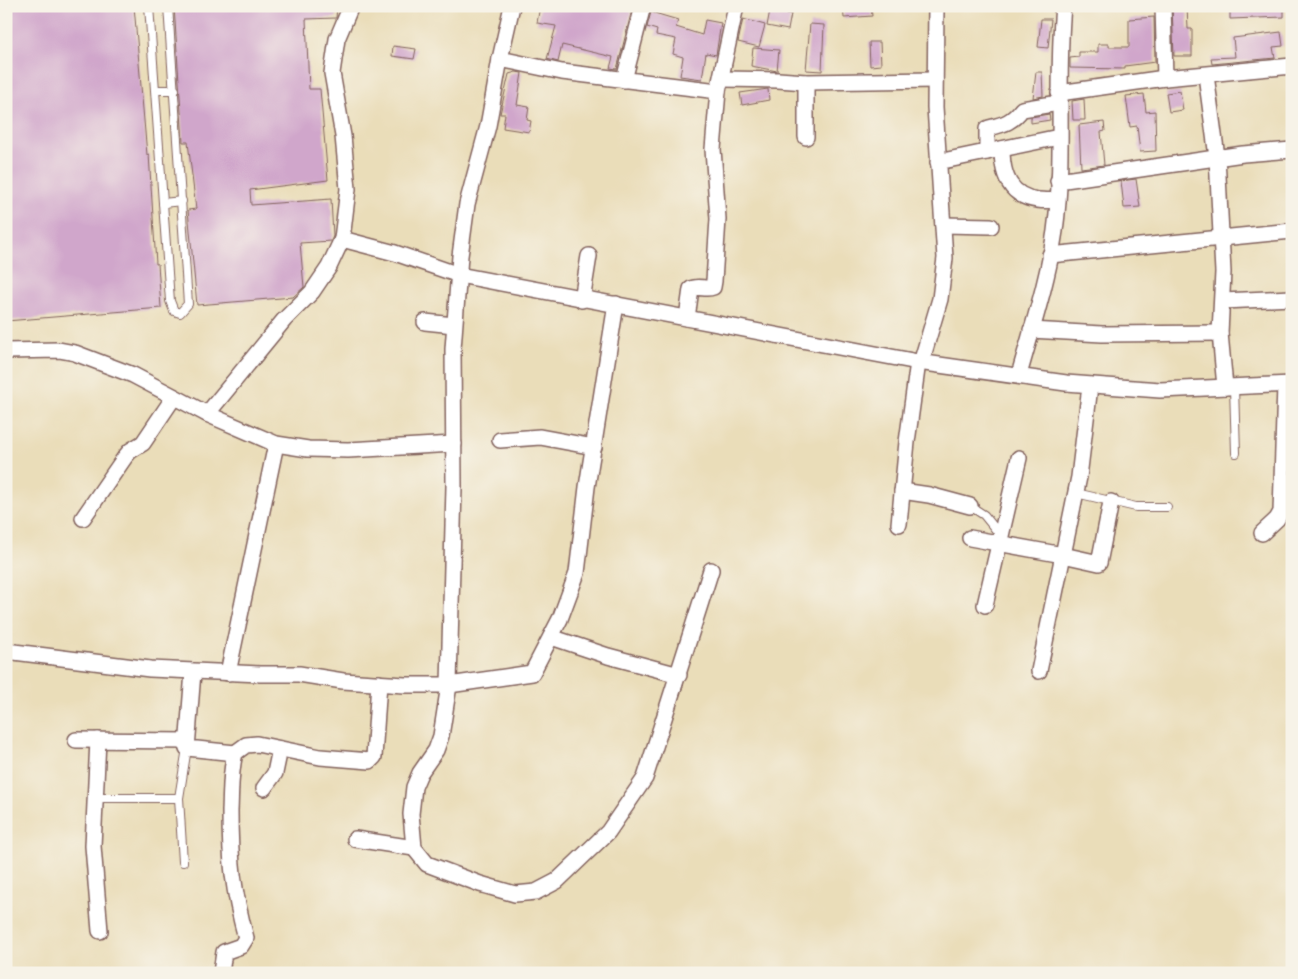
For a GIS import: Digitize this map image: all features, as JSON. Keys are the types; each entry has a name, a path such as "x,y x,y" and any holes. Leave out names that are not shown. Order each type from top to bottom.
{"street":[{"path":"207,414 284,320 312,292 329,267 342,239 348,190 343,136 332,73 337,39 351,6"},
{"path":"512,6 488,126 467,204 454,325 450,685 441,736 436,750 420,773 414,787 411,814 414,848 427,864 480,884 515,894 536,892 557,881 608,832 645,778 711,570"},
{"path":"624,80 643,6"},
{"path":"687,318 691,289 695,287 713,287 714,281 718,219 713,149 720,85 736,6"},
{"path":"899,524 919,363 937,311 943,283 945,258 938,162 935,80 936,6"},
{"path":"1019,375 1050,255 1057,200 1059,50 1063,6"},
{"path":"1163,6 1165,78"},
{"path":"500,59 562,72 624,80 720,85 778,80 806,82 935,80"},
{"path":"987,152 987,129 1011,121 1022,109 1059,98 1165,78 1292,66"},
{"path":"1206,74 1218,157 1223,301 1220,333 1230,387"},
{"path":"806,82 806,137"},
{"path":"938,162 1059,137"},
{"path":"1002,149 1005,176 1020,194 1033,200 1057,200"},
{"path":"1058,181 1218,157 1292,150"},
{"path":"943,225 991,226"},
{"path":"1050,255 1292,231"},
{"path":"342,239 395,253 459,275 919,363 1090,386 1160,390 1288,384 1281,512 1277,519 1262,533"},
{"path":"582,300 589,256"},
{"path":"1223,301 1292,298"},
{"path":"6,651 104,665 193,672 300,674 379,683 450,685 532,673 552,637 577,572 616,304"},
{"path":"425,322 454,325"},
{"path":"1031,330 1102,334 1220,333"},
{"path":"6,351 59,350 75,353 133,375 207,414 276,444 308,450 348,450 454,444"},
{"path":"1039,671 1076,493 1086,434 1090,386"},
{"path":"83,518 125,457 142,443 174,397"},
{"path":"500,440 540,437 594,446"},
{"path":"228,673 276,444"},
{"path":"985,605 1019,458"},
{"path":"902,491 929,495 970,506"},
{"path":"970,538 1001,541 1102,564 1111,502"},
{"path":"552,637 608,656 679,675"},
{"path":"187,744 193,672"},
{"path":"76,740 187,744 235,753 251,744 357,762 373,759 379,683"},
{"path":"98,740 93,846 100,931"},
{"path":"264,788 275,773 280,749"},
{"path":"221,973 224,952 241,946 246,938 233,886 230,857 231,772 235,753"},
{"path":"355,839 414,848"}],"lane":[{"path":"149,6 170,302 174,311 180,313 188,304 168,6"},
{"path":"156,90 175,90"},
{"path":"163,203 182,201"},
{"path":"1230,387 1236,453"},
{"path":"1076,493 1136,507 1167,507"},
{"path":"970,506 984,515 1001,541"},
{"path":"183,862 179,798 187,744"},
{"path":"95,798 179,798"}],"building":[{"path":"6,6 134,6 147,155 149,154 156,264 158,264 161,308 6,321"},
{"path":"174,6 337,6 336,18 306,19 309,89 320,89 328,180 250,190 251,205 331,199 333,236 331,241 300,243 304,287 293,297 197,305 188,210 196,209 188,142 183,142"},
{"path":"540,6 584,6 599,10 600,6 633,6 617,69 610,68 613,57 562,45 558,62 547,59 556,26 537,23"},
{"path":"843,6 871,6 872,16 844,18"},
{"path":"1172,6 1187,6 1188,29 1192,29 1192,56 1174,56"},
{"path":"1230,6 1284,6 1284,17 1230,19"},
{"path":"770,10 791,14 788,30 767,26"},
{"path":"651,12 678,20 676,27 702,35 705,20 721,23 716,55 706,53 702,79 680,76 683,57 673,54 676,39 656,35 657,30 647,27"},
{"path":"1154,17 1155,62 1125,66 1125,69 1070,68 1070,58 1079,57 1079,52 1098,52 1098,44 1109,44 1109,47 1129,47 1129,19"},
{"path":"743,19 765,25 759,47 738,42"},
{"path":"1041,19 1051,19 1048,48 1038,47"},
{"path":"810,24 824,25 822,71 806,70"},
{"path":"1281,32 1283,46 1273,47 1275,58 1212,64 1211,58 1235,57 1233,38"},
{"path":"869,42 880,42 881,65 870,66"},
{"path":"393,46 416,49 414,59 392,56"},
{"path":"753,48 779,50 777,71 751,66"},
{"path":"1036,72 1042,72 1043,96 1033,98"},
{"path":"522,73 517,105 529,107 527,120 531,121 529,132 503,128 505,114 500,114 509,74"},
{"path":"768,89 769,100 742,105 740,93"},
{"path":"1180,91 1183,110 1169,112 1166,93"},
{"path":"1144,94 1146,112 1155,111 1156,151 1140,152 1137,126 1130,127 1126,96"},
{"path":"1084,99 1085,120 1073,120 1072,101"},
{"path":"1049,114 1050,120 1031,123 1031,117"},
{"path":"1104,122 1105,131 1101,132 1104,165 1081,168 1079,125"},
{"path":"1136,179 1140,207 1124,208 1121,181"}]}
